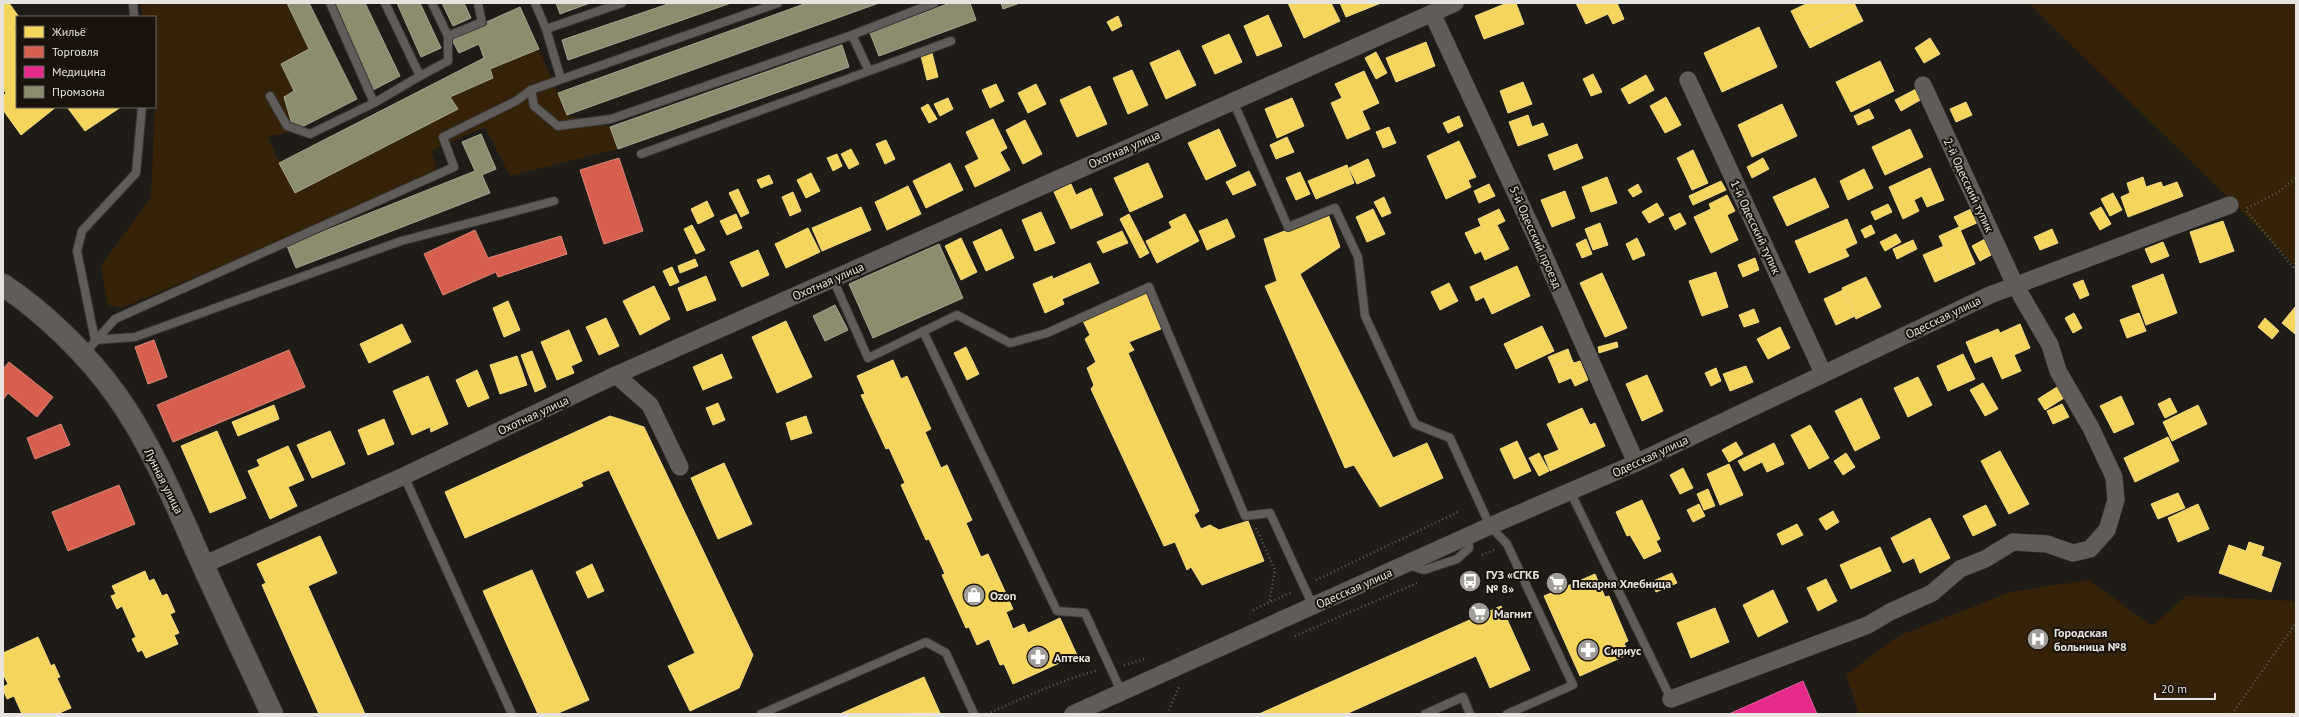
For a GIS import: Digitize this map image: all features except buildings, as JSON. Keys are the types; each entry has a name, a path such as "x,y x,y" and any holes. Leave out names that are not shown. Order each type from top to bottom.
{"street":[{"name":"Охотная улица","path":"203,565 404,476 616,376 1455,3"},
{"name":"5-й Одесский проезд","path":"1432,13 1536,237 1636,463"},
{"name":"1-й Одесский тупик","path":"1688,80 1823,373"},
{"name":"2-й Одесский тупик","path":"1671,699 1868,625 1890,612 1932,593 1960,569 1985,559 2012,542 2047,544 2073,553 2090,549 2107,530 2116,500 2114,477 2092,428 2058,371 2050,345 2016,285 1923,84"},
{"name":"Одесская улица","path":"1081,713 1121,691 1490,526 1636,463 1823,373 1917,331 1990,294 2230,205"},
{"name":"Лунная улица","path":"3,285 32,304 89,348 150,452 180,513 272,714"},
{"path":"616,376 650,405 680,467"}],"lane":[{"path":"133,3 134,16"},
{"path":"330,3 374,103"},
{"path":"385,3 420,76"},
{"path":"270,96 287,126 310,134 374,103 448,61 448,36 432,3"},
{"path":"448,36 482,22 479,3"},
{"path":"534,3 546,30 561,80"},
{"path":"546,30 622,3"},
{"path":"89,348 115,318 454,166 443,137 516,101 531,90 778,3"},
{"path":"531,90 534,106 558,126 611,119 852,35 934,3"},
{"path":"852,35 868,71"},
{"path":"641,154 951,41"},
{"path":"1233,101 1288,227 1335,208 1358,257 1365,316 1415,424 1450,438 1490,526 1507,544 1573,685 1507,714"},
{"path":"89,348 77,251 82,231 136,173 142,108"},
{"path":"89,348 135,337 401,241 554,201"},
{"path":"833,279 868,358 957,315 1010,343 1047,333 1149,287 1245,516 1270,513 1313,606"},
{"path":"923,331 1057,610 1085,613 1121,691"},
{"path":"404,476 512,714"},
{"path":"1570,492 1671,699"},
{"path":"761,714 926,642 946,653 974,714"},
{"path":"1425,714 1463,697 1470,714"}],"path":[{"path":"2295,270 2246,208 2277,193 2296,178"},
{"path":"2295,270 2296,249"},
{"path":"1249,612 1458,512"},
{"path":"1251,515 1275,570 1269,603"},
{"path":"1478,557 1507,544"},
{"path":"1288,639 1420,582"},
{"path":"2232,714 2296,623"},
{"path":"987,714 1080,675 1150,657"},
{"path":"1172,690 1186,684"},
{"path":"1167,714 1179,687"}],"shaded area":[{"path":"141,3 287,3 309,49 281,64 294,91 284,97 294,131 267,137 295,192 457,109 450,97 493,78 490,69 539,49 567,115 610,127 618,149 510,176 485,127 431,151 437,169 281,241 122,308 108,305 101,266 151,197 156,108 156,16 143,16"},
{"path":"2028,3 2296,3 2296,267 2228,197"},
{"name":"Городская больница №8","path":"2089,580 2152,626 2186,596 2296,601 2296,714 1859,714 1846,675 1898,636 2011,592"}],"place":[{"name":"ГУЗ «СГКБ № 8»","path":"1470,581"},
{"name":"Пекарня Хлебница","path":"1557,583"},
{"name":"Ozon","path":"974,595"},
{"name":"Магнит","path":"1479,613"},
{"name":"Городская больница №8","path":"2038,639"},
{"name":"Сириус","path":"1588,650"},
{"name":"Аптека","path":"1038,657"}]}
